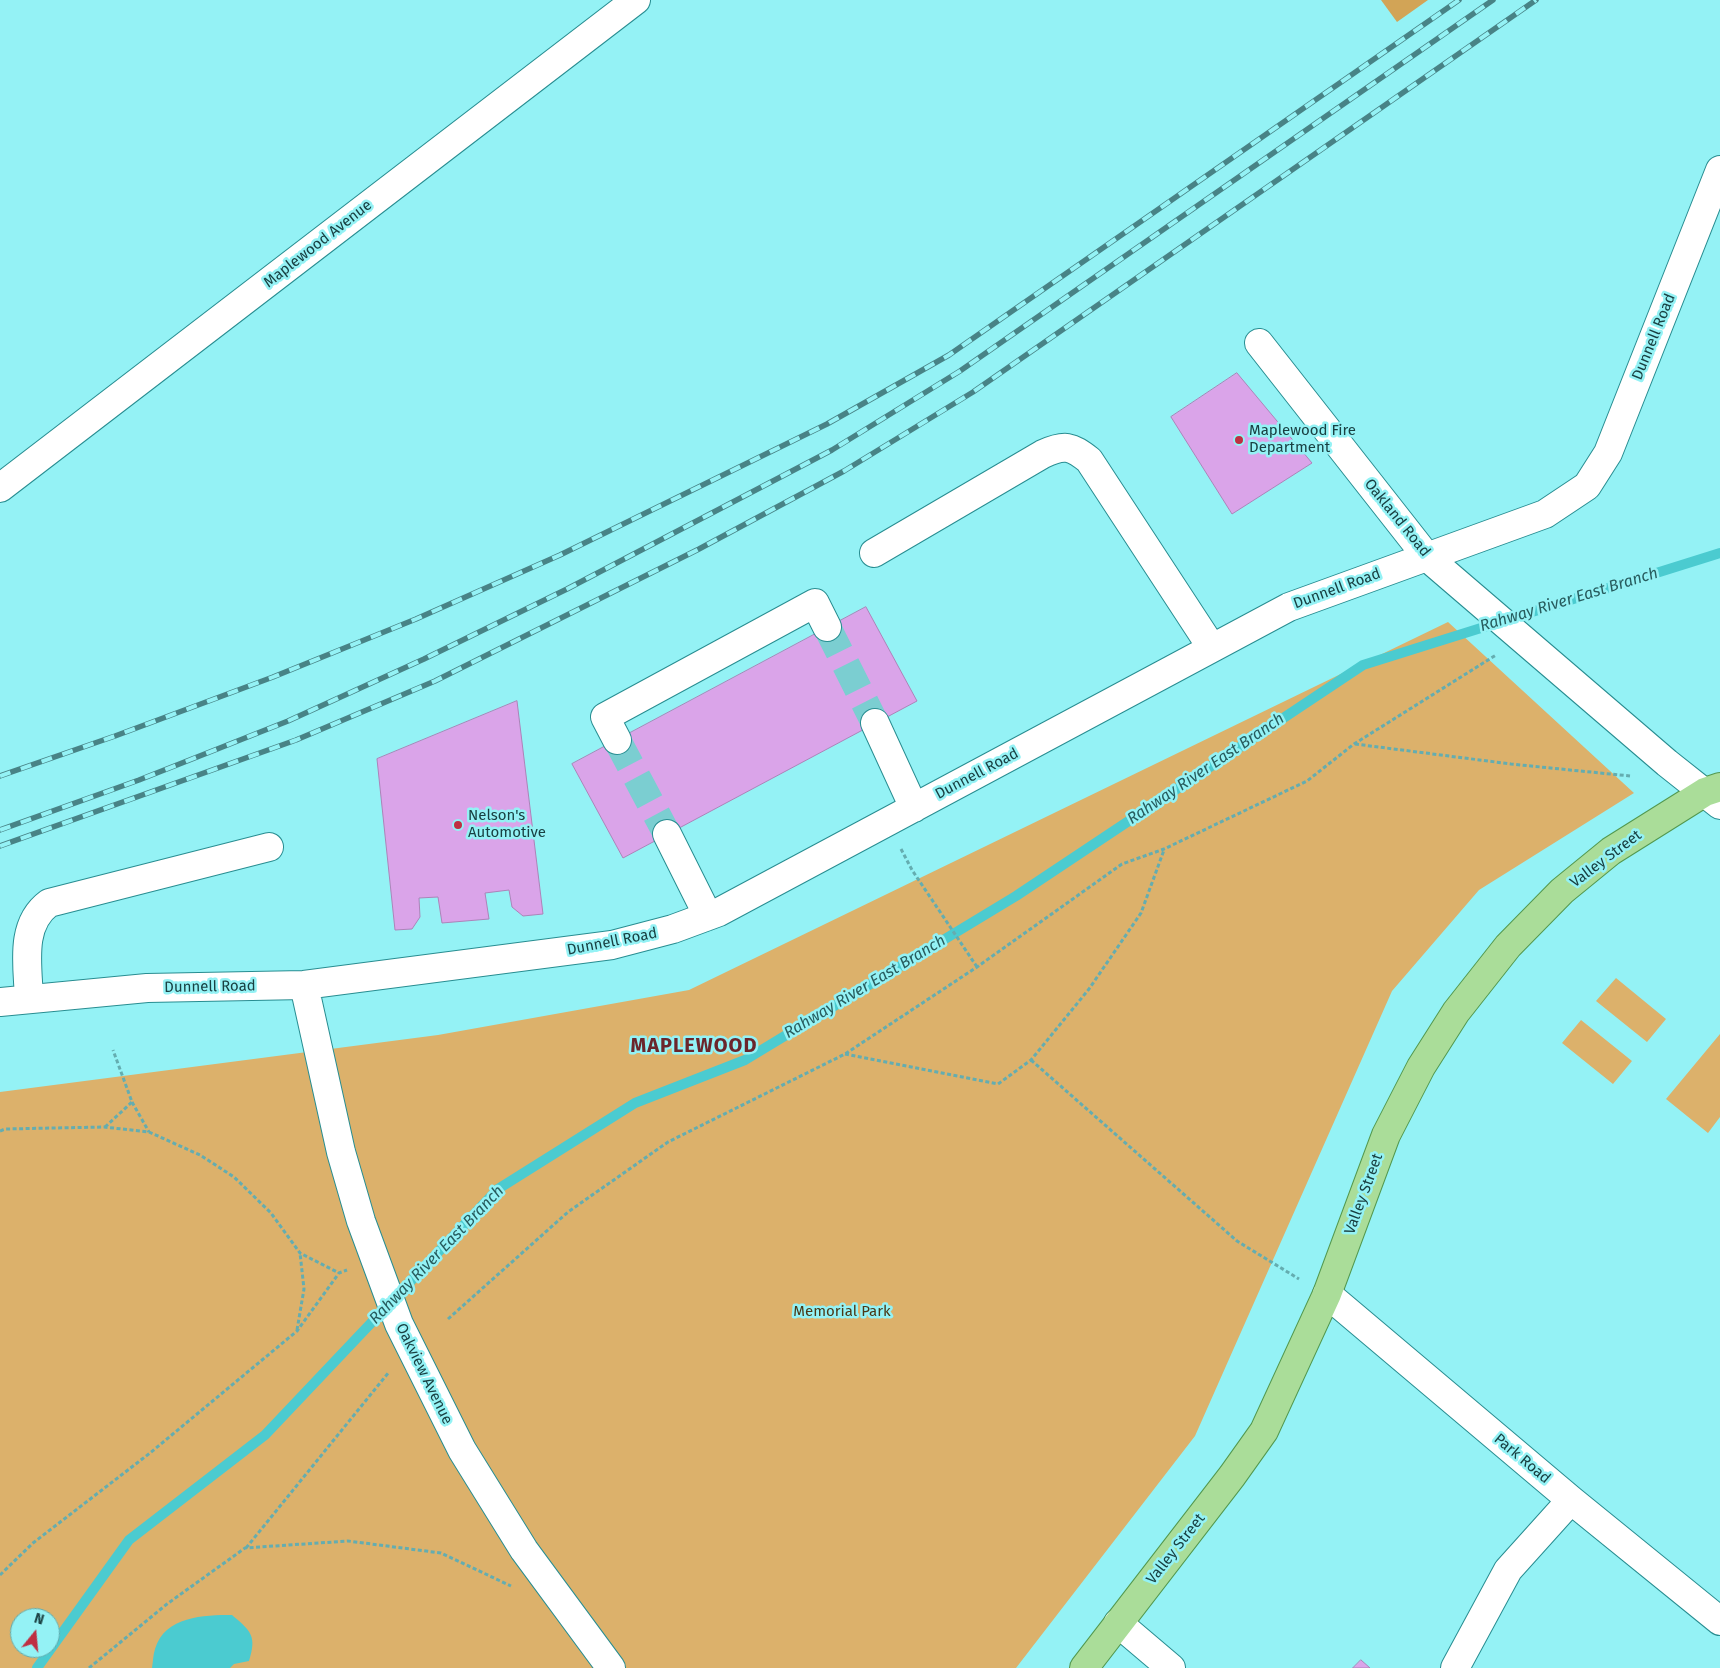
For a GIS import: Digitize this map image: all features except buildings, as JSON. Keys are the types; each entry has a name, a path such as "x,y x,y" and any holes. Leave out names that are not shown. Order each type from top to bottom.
{"main road":[{"name":"Valley Street","path":"1084,1668 1232,1476 1264,1431 1327,1294 1386,1135 1421,1067 1456,1012 1508,946 1562,891 1611,851 1715,795"}],"street":[{"name":"Maplewood Avenue","path":"0,488 636,0"},
{"name":"Dunnell Road","path":"0,1002 148,988 304,985 612,945 673,929 719,912 1289,607 1546,514 1587,486 1608,453 1720,170"},
{"name":"Oakland Road","path":"1259,344 1427,557 1465,589 1510,645 1667,762 1715,795"},
{"path":"874,553 1044,454 1058,447 1073,448 1089,460 1212,648"},
{"path":"617,740 605,717 815,602 827,627"},
{"path":"875,723 914,808"},
{"path":"667,834 708,916"},
{"path":"29,999 27,949 29,932 38,912 49,903 269,847"},
{"name":"Oakview Avenue","path":"304,985 341,1152 362,1221 399,1324 462,1450 524,1550 611,1668"},
{"name":"Park Road","path":"1327,1294 1571,1500 1720,1621"},
{"path":"1455,1668 1508,1570 1571,1500"},
{"path":"1118,1623 1172,1668"}],"path":[{"path":"448,1319 568,1212 668,1142 845,1054 977,967 1122,864 1164,849 1307,781 1354,744 1510,645"},
{"path":"1354,744 1512,764 1630,776"},
{"path":"845,1054 998,1084 1031,1060 1089,989 1141,913 1164,849"},
{"path":"912,870 977,967"},
{"path":"113,1050 132,1102 149,1132"},
{"path":"1031,1060 1236,1241 1327,1294"},
{"path":"104,1127 132,1102"},
{"path":"0,1131 5,1129 104,1127 149,1132 200,1155 234,1177 271,1213 300,1253 340,1273"},
{"path":"297,1331 304,1290 300,1253"},
{"path":"0,1575 34,1543 150,1453 297,1331 340,1273 347,1270"},
{"path":"89,1668 167,1604 245,1548 391,1370"},
{"path":"245,1548 348,1541 441,1553 514,1587"}],"green space":[{"name":"Memorial Park","path":"1448,622 1634,793 1479,890 1392,991 1195,1436 1016,1668 0,1668 0,1092 438,1035 689,990"},
{"path":"1616,978 1666,1019 1647,1042 1596,1001"},
{"path":"1581,1020 1632,1061 1613,1084 1562,1043"},
{"path":"1720,1034 1720,1117 1708,1133 1666,1099"}],"shaded area":[{"path":"1381,0 1428,0 1397,22"}],"water":[{"path":"232,1615 244,1625 251,1635 252,1646 249,1661 234,1664 230,1668 152,1668 154,1651 160,1638 176,1624 198,1617"}],"waterway":[{"name":"Rahway River East Branch","path":"37,1668 129,1540 265,1435 498,1189 635,1103 745,1060 1016,896 1363,665 1720,553"}],"tunnel":[{"path":"827,627 875,723"},
{"path":"617,740 667,834"}],"railway":[{"path":"0,776 115,736 273,677 416,619 560,555 827,424 949,355 1459,0"},
{"path":"0,830 139,780 288,721 424,659 567,589 832,450 960,371 1493,0"},
{"path":"0,846 296,740 435,681 699,549 844,471 973,392 1536,0"}],"place":[{"name":"Maplewood Fire Department","path":"1239,440"},
{"name":"Nelson's Automotive","path":"458,825"}],"district":[{"name":"MAPLEWOOD","path":"694,1046"}]}
